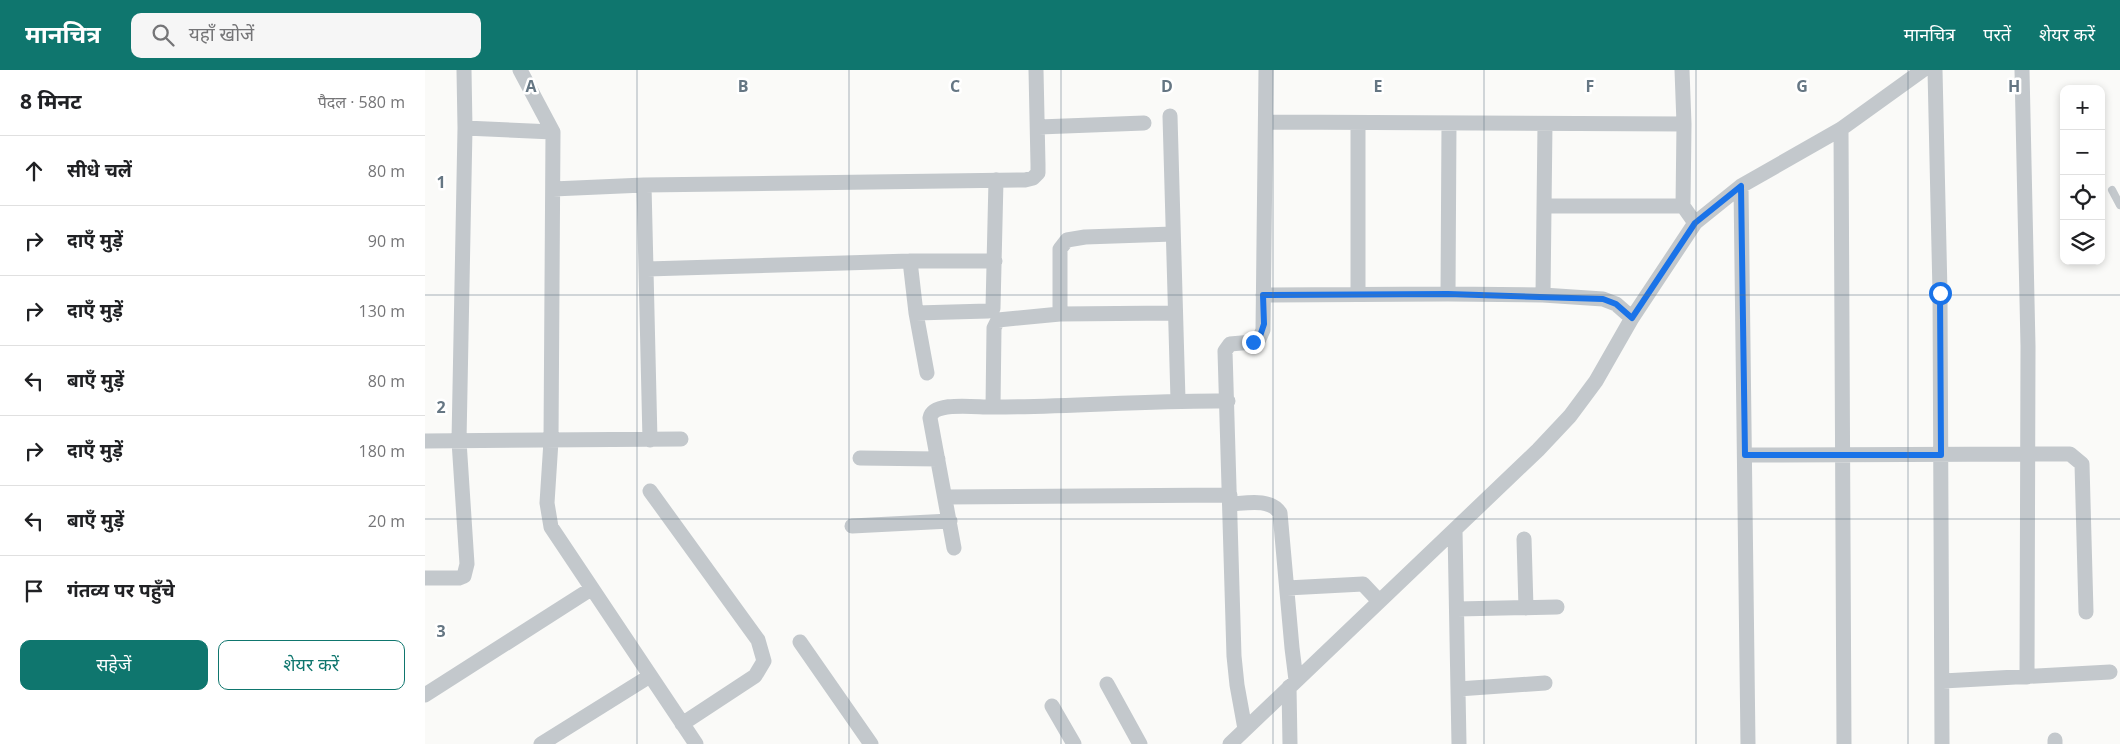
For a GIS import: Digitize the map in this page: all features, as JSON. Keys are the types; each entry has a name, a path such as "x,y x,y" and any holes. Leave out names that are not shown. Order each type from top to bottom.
{"street":[{"path":"425,578 452,579 464,576 466,572 467,551 459,441 465,128 464,70"},
{"path":"520,70 553,132 551,440 547,503 551,527 696,744"},
{"path":"553,189 644,185 1025,180 1035,177 1039,165 1036,70"},
{"path":"1245,729 1234,656 1231,499 1225,351 1230,344 1256,341 1262,335 1264,324 1267,70"},
{"path":"1682,70 1684,124 1683,206 1695,223"},
{"path":"1230,744 1455,530 1570,416 1596,381 1632,318 1695,223 1741,186 1841,129 1923,70"},
{"path":"1935,70 1941,455 1942,744"},
{"path":"2022,70 2027,346 2027,677"},
{"path":"1170,116 1177,400"},
{"path":"1266,122 1684,124"},
{"path":"1039,127 1144,123"},
{"path":"1358,123 1358,294"},
{"path":"1448,294 1449,123"},
{"path":"1543,296 1545,124"},
{"path":"465,128 553,132"},
{"path":"1841,129 1844,744"},
{"path":"915,313 991,310 995,303 996,180"},
{"path":"644,185 651,440"},
{"path":"1741,186 1749,744"},
{"path":"1544,206 1683,206"},
{"path":"1060,314 1060,250 1067,240 1085,237 1173,234"},
{"path":"647,269 910,261 995,261"},
{"path":"910,261 915,313 927,373"},
{"path":"1263,295 1448,294 1603,299 1616,304 1632,318"},
{"path":"993,407 995,322 1003,318 1060,314 1175,313"},
{"path":"954,548 931,418 933,412 946,406 993,407 1177,400 1228,400"},
{"path":"425,441 681,439"},
{"path":"1745,455 1843,453 1941,455 2070,454 2082,464 2086,612"},
{"path":"861,458 938,459"},
{"path":"650,491 758,640 764,661 761,670 755,676 682,724"},
{"path":"946,498 1231,499 1273,505 1280,514 1283,530 1293,683 1290,744"},
{"path":"852,526 950,521"},
{"path":"1455,530 1459,744"},
{"path":"1524,539 1527,608"},
{"path":"1287,588 1363,584 1379,601"},
{"path":"425,695 591,589"},
{"path":"1457,610 1557,607"},
{"path":"800,642 871,744"},
{"path":"1943,682 2110,672"},
{"path":"541,744 650,676"},
{"path":"1458,688 1545,683"},
{"path":"1107,684 1140,744"},
{"path":"1052,706 1074,744"}],"lane":[{"path":"2112,190 2120,205"}],"route":[{"path":"1253,342 1262,335 1264,324 1263,295 1448,294 1603,299 1610,300 1632,318 1695,223 1741,186 1745,455 1843,453 1941,455 1940,293"}]}
